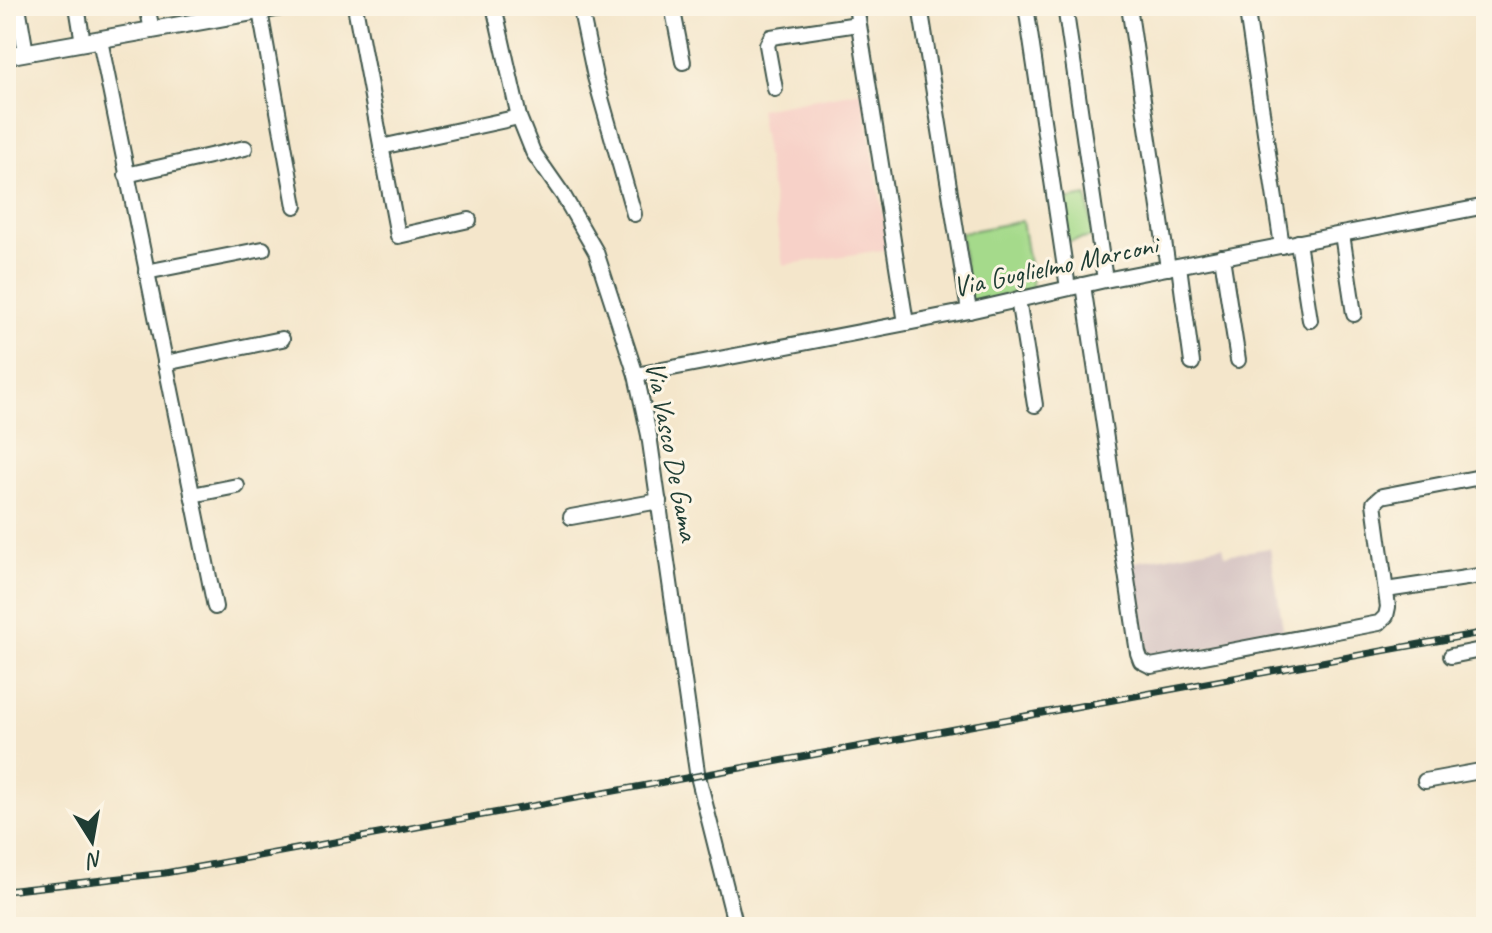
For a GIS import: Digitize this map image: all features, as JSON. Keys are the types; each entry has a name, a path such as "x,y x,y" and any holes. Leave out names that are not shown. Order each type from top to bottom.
{"street":[{"path":"18,6 26,53"},
{"path":"77,6 92,41 126,175 215,607"},
{"path":"147,6 152,30"},
{"path":"6,56 152,30 231,11 260,11 287,6"},
{"path":"355,6 398,236 469,220"},
{"name":"Via Vasco De Gama","path":"494,6 519,117 533,152 563,195 596,252 636,375 649,435 699,781 736,927"},
{"path":"580,6 595,77 634,214"},
{"path":"672,6 683,62"},
{"path":"856,6 906,323"},
{"path":"920,6 969,311"},
{"path":"1026,6 1141,661 1151,666 1379,623 1386,616 1388,607 1374,503 1382,496 1486,476"},
{"path":"1065,6 1105,280"},
{"path":"1129,6 1192,363"},
{"path":"260,11 295,206"},
{"path":"1247,12 1282,246"},
{"path":"775,89 767,45 771,37 858,24"},
{"path":"381,147 519,117"},
{"path":"126,175 245,148"},
{"name":"Via Guglielmo Marconi","path":"636,375 1486,206"},
{"path":"1342,234 1354,314"},
{"path":"1298,242 1310,320"},
{"path":"146,272 263,249"},
{"path":"1222,257 1238,360"},
{"path":"1018,299 1035,405"},
{"path":"165,363 282,339"},
{"path":"192,495 237,486"},
{"path":"571,517 659,501"},
{"path":"1386,590 1486,575"},
{"path":"1451,656 1486,649"},
{"path":"1425,781 1486,770"}],"shaded area":[{"path":"862,91 889,249 783,265 759,109"},
{"path":"1223,546 1225,555 1270,548 1284,634 1150,659 1143,653 1129,563"}],"green space":[{"path":"1087,196 1093,237 1066,242 1059,201"},
{"path":"1022,221 1033,289 970,303 960,233"}],"railway":[{"path":"6,891 165,873 1486,632"}]}
